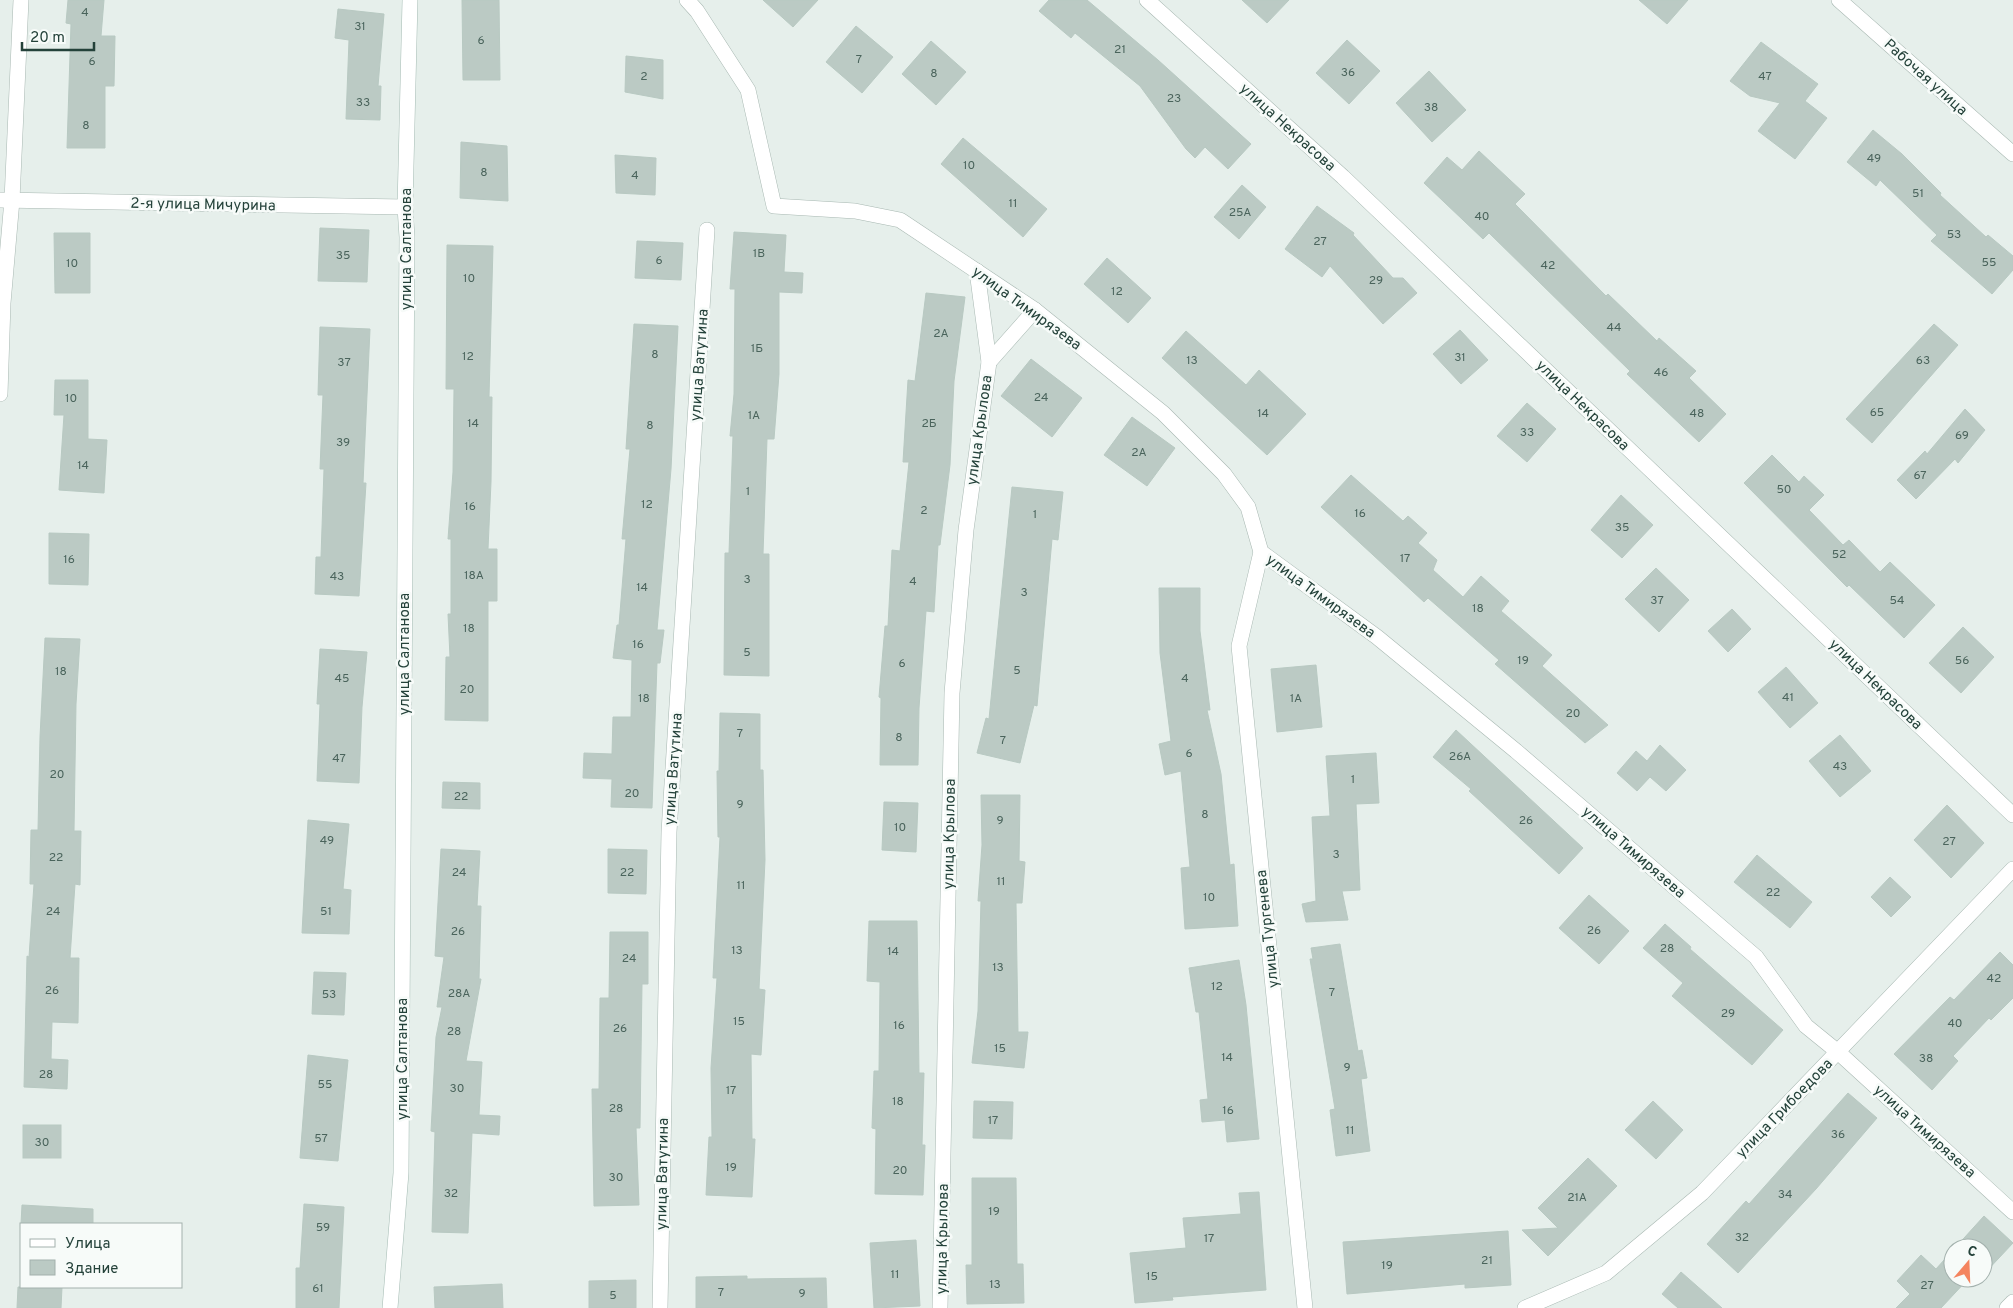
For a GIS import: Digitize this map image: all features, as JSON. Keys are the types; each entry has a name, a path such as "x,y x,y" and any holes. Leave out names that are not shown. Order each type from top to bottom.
{"street":[{"path":"0,394 6,200 21,0"},
{"name":"улица Салтанова","path":"390,1308 401,1173 407,247 405,207 410,0"},
{"name":"улица Тимирязева","path":"686,0 697,11 748,90 774,206 855,211 900,220 1034,310 1163,414 1224,474 1248,507 1261,552 1384,643 1516,751 1749,950 1806,1026 1838,1052 2013,1212"},
{"name":"улица Некрасова","path":"1147,0 1343,177 2013,814"},
{"name":"Рабочая улица","path":"1839,0 2013,154"},
{"name":"2-я улица Мичурина","path":"6,200 405,207"},
{"name":"улица Ватутина","path":"660,1308 669,832 707,230"},
{"name":"улица Крылова","path":"940,1308 952,693 966,530 989,362 977,271"},
{"name":"улица Крылова","path":"989,362 1034,310"},
{"name":"улица Тургенева","path":"1261,552 1239,646 1305,1308"},
{"name":"улица Грибоедова","path":"1525,1308 1606,1273 1702,1192 2013,869"},
{"path":"2007,1308 2013,1302"}],"building":[{"path":"68,0 104,0 101,36 115,36 114,86 105,86 105,148 67,148 71,24 66,23"},
{"path":"462,0 499,0 500,80 463,80"},
{"path":"763,0 818,0 793,27"},
{"path":"1049,0 1087,0 1158,60 1251,144 1228,169 1205,147 1195,158 1186,149 1140,86 1075,33 1071,38 1039,11"},
{"path":"1242,0 1289,0 1267,23"},
{"path":"1639,0 1688,0 1667,24"},
{"path":"338,9 384,14 378,86 381,86 380,120 346,119 349,40 335,38"},
{"path":"856,26 893,57 862,93 826,62"},
{"path":"1347,40 1380,71 1349,104 1316,73"},
{"path":"931,41 966,72 936,105 902,74"},
{"path":"1761,42 1818,84 1805,101 1827,118 1795,159 1758,131 1780,103 1750,96 1730,81"},
{"path":"626,56 663,60 663,99 625,92"},
{"path":"1429,71 1466,110 1432,142 1396,103"},
{"path":"1873,130 1902,154 1941,193 1940,195 1986,237 1988,235 2013,256 2013,270 1992,294 1931,241 1937,235 1880,180 1876,186 1847,162"},
{"path":"963,138 1047,209 1023,237 941,164"},
{"path":"461,142 507,146 508,201 460,198"},
{"path":"1479,151 1525,194 1515,204 1606,296 1608,294 1657,341 1659,338 1696,371 1689,378 1726,414 1699,442 1627,374 1630,371 1489,233 1483,239 1424,183 1447,157 1462,170"},
{"path":"615,155 656,158 655,195 616,193"},
{"path":"1242,185 1266,207 1239,239 1214,217"},
{"path":"1317,206 1354,233 1353,235 1393,278 1403,278 1417,293 1383,324 1330,266 1322,277 1285,249"},
{"path":"320,228 369,230 367,282 318,281"},
{"path":"734,232 786,235 784,272 803,273 802,293 779,292 779,374 774,439 767,439 763,554 769,554 769,676 724,675 725,553 729,553 733,436 730,436 734,394 735,289 730,289"},
{"path":"54,233 90,233 90,293 55,293"},
{"path":"637,241 683,243 681,280 635,278"},
{"path":"447,245 493,246 489,397 492,397 491,482 488,549 497,549 497,601 488,601 488,721 445,720 446,657 450,657 448,614 451,614 451,539 448,539 453,472 454,389 446,389"},
{"path":"1107,258 1151,298 1128,323 1084,284"},
{"path":"926,293 965,297 954,381 950,465 940,545 938,545 934,612 926,611 919,708 918,765 880,765 881,698 879,697 885,626 888,626 892,550 900,551 909,462 903,462 908,380 915,381"},
{"path":"634,324 678,326 671,469 657,630 664,630 660,663 657,663 652,808 611,807 612,779 583,778 584,753 612,754 613,717 631,717 632,660 613,658 617,625 619,625 626,539 622,539 630,449 626,449"},
{"path":"1934,324 1958,345 1872,443 1846,419"},
{"path":"320,327 370,329 363,483 366,483 359,596 315,594 316,557 321,557 324,469 320,469 323,395 318,395"},
{"path":"1460,330 1488,360 1461,384 1433,354"},
{"path":"1186,331 1246,385 1259,370 1306,414 1267,455 1162,358"},
{"path":"1031,359 1082,398 1052,437 1001,396"},
{"path":"55,380 88,380 88,439 107,440 104,493 59,490 64,415 54,415"},
{"path":"1527,403 1556,429 1527,462 1497,436"},
{"path":"1965,409 1985,430 1958,463 1955,459 1916,499 1897,480 1925,451 1927,454"},
{"path":"1132,417 1175,448 1147,486 1104,455"},
{"path":"1772,455 1799,482 1804,476 1824,495 1809,510 1843,545 1849,540 1880,572 1890,562 1935,605 1904,638 1849,585 1847,587 1744,483"},
{"path":"1351,475 1403,521 1408,516 1427,533 1418,543 1437,560 1433,570 1463,597 1481,576 1509,601 1501,611 1552,655 1542,666 1608,725 1585,743 1495,664 1499,660 1428,598 1424,602 1321,507"},
{"path":"1012,487 1063,492 1058,540 1052,539 1037,706 1034,705 1020,763 977,753 986,718 989,719"},
{"path":"1621,495 1653,525 1622,558 1591,530"},
{"path":"49,533 89,534 88,585 49,584"},
{"path":"1656,568 1689,600 1659,632 1625,599"},
{"path":"1159,588 1200,588 1200,631 1210,710 1207,710 1221,774 1230,865 1234,864 1238,926 1185,929 1181,868 1190,867 1181,771 1165,775 1159,744 1171,741 1160,653"},
{"path":"1732,609 1751,629 1728,652 1708,631"},
{"path":"1963,627 1994,657 1961,693 1929,663"},
{"path":"45,638 80,639 76,704 74,831 81,831 80,885 75,884 70,958 79,958 78,1023 52,1022 51,1059 68,1060 67,1089 24,1087 27,956 29,957 34,884 30,884 31,830 38,830"},
{"path":"320,649 367,652 362,707 359,783 317,781 320,704 317,704"},
{"path":"1316,665 1322,727 1277,732 1271,669"},
{"path":"1786,667 1818,703 1790,728 1758,692"},
{"path":"720,713 760,714 760,770 763,770 765,860 759,989 765,990 761,1055 751,1054 752,1139 755,1139 752,1197 706,1195 709,1137 712,1137 711,1068 717,978 713,978 720,837 718,837 717,771 719,771"},
{"path":"1456,730 1583,848 1559,874 1469,791 1471,789 1433,757"},
{"path":"1840,735 1871,771 1840,797 1809,761"},
{"path":"1660,745 1686,770 1666,791 1650,777 1637,791 1617,773 1636,751 1647,761"},
{"path":"1376,753 1379,803 1356,804 1360,890 1342,891 1348,920 1306,922 1302,904 1316,901 1312,817 1330,816 1326,756"},
{"path":"443,782 480,783 480,809 442,808"},
{"path":"981,795 1020,795 1019,861 1025,862 1022,903 1016,903 1018,1032 1028,1032 1024,1068 972,1063 978,1011 981,901 978,901 982,845"},
{"path":"884,802 918,803 916,852 882,850"},
{"path":"1947,805 1984,843 1951,878 1914,840"},
{"path":"308,820 349,824 343,889 351,890 349,934 302,933"},
{"path":"441,849 480,851 477,906 481,906 479,979 481,979 466,1061 482,1062 479,1115 500,1116 499,1135 472,1133 468,1233 432,1232 435,1132 431,1131 436,1037 442,1007 437,1007 444,957 435,956"},
{"path":"608,849 647,850 646,894 608,893"},
{"path":"1757,855 1812,902 1790,928 1734,882"},
{"path":"1890,877 1911,897 1891,917 1871,897"},
{"path":"1589,895 1629,931 1599,964 1559,928"},
{"path":"869,921 917,921 919,1073 924,1073 922,1145 925,1145 923,1195 875,1194 876,1129 872,1128 874,1071 879,1071 880,982 867,981"},
{"path":"1665,924 1691,947 1690,949 1783,1030 1752,1065 1672,996 1683,983 1643,948"},
{"path":"610,932 648,932 648,984 642,984 640,1128 636,1128 639,1205 594,1206 592,1089 599,1089 600,998 609,998"},
{"path":"1340,944 1358,1051 1362,1050 1367,1078 1361,1079 1370,1151 1336,1156 1330,1110 1335,1109 1310,959 1313,959 1311,948"},
{"path":"2000,952 2013,965 2013,998 1991,1020 1989,1018 1953,1056 1958,1061 1932,1090 1894,1054 1950,997 1954,1000"},
{"path":"1239,960 1246,1005 1259,1139 1227,1142 1225,1120 1202,1122 1200,1100 1208,1099 1199,1012 1196,1012 1189,968"},
{"path":"314,972 346,973 344,1015 312,1014"},
{"path":"308,1055 348,1060 338,1161 300,1158"},
{"path":"1848,1093 1877,1118 1816,1189 1738,1273 1707,1244 1746,1201 1749,1204"},
{"path":"974,1101 1013,1102 1012,1139 973,1138"},
{"path":"1653,1101 1683,1130 1656,1159 1625,1130"},
{"path":"23,1125 61,1125 61,1158 23,1158"},
{"path":"1588,1158 1617,1186 1548,1256 1522,1230 1558,1228 1538,1208"},
{"path":"972,1178 1016,1178 1017,1264 1023,1264 1024,1303 967,1304 966,1265 972,1265"},
{"path":"1259,1192 1266,1290 1172,1297 1173,1300 1135,1303 1130,1253 1186,1248 1183,1218 1241,1214 1239,1193"},
{"path":"304,1204 344,1207 339,1308 296,1308 296,1268 300,1268"},
{"path":"22,1205 93,1209 93,1223 21,1223"},
{"path":"1984,1216 2013,1243 1993,1264 1993,1238 1964,1238"},
{"path":"1508,1231 1511,1285 1465,1288 1465,1284 1347,1294 1343,1242"},
{"path":"916,1240 920,1306 874,1308 870,1243"},
{"path":"1921,1255 1936,1269 1943,1261 1943,1288 1960,1288 1941,1308 1896,1308 1910,1294 1897,1281"},
{"path":"1681,1272 1722,1308 1678,1308 1662,1294"},
{"path":"747,1276 747,1279 826,1278 827,1308 696,1308 696,1277"},
{"path":"636,1280 636,1308 589,1308 589,1281"},
{"path":"502,1284 503,1308 435,1308 434,1287"},
{"path":"18,1287 62,1288 61,1308 17,1308"}]}
